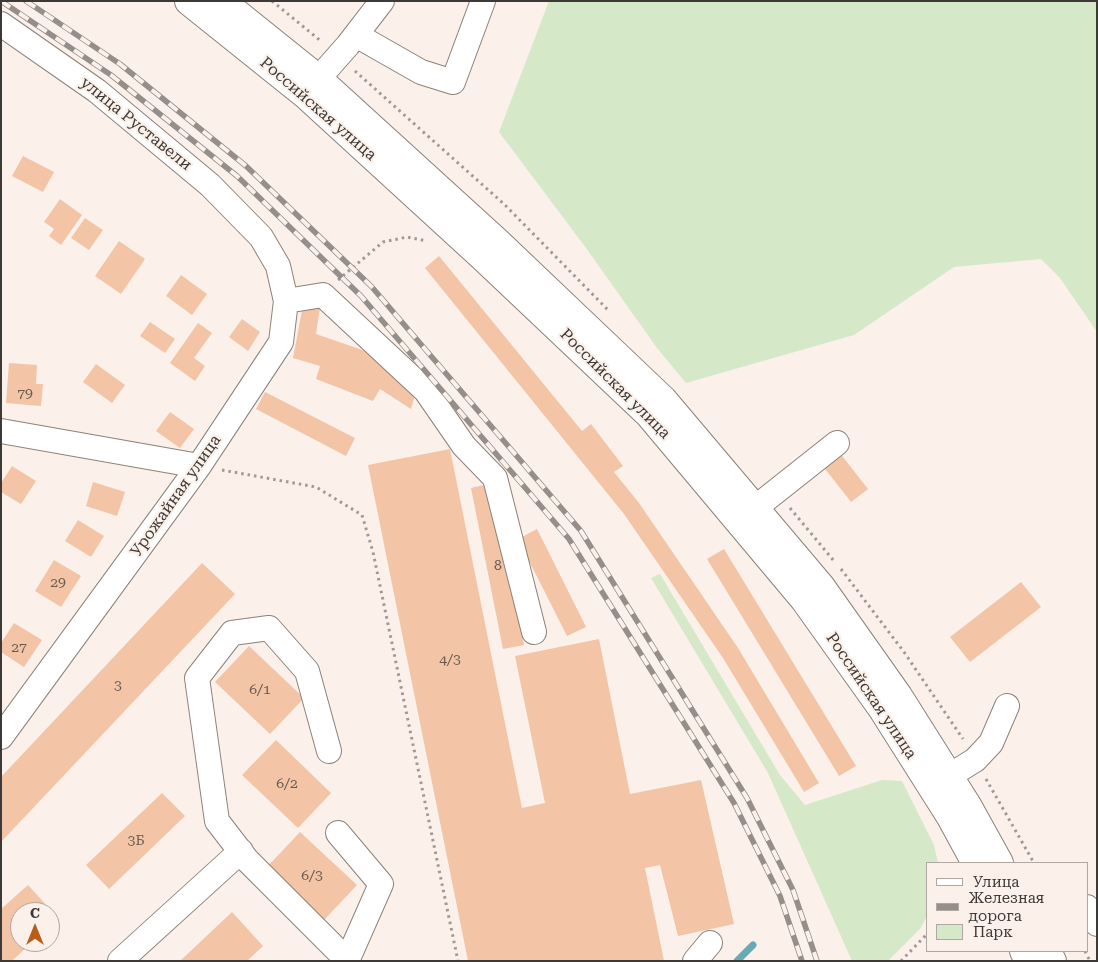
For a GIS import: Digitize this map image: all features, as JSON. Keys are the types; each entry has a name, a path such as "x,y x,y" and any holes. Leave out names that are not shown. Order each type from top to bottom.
{"main road":[{"name":"Российская улица","path":"189,1 305,94 483,257 648,414 805,600 882,708 951,817 975,862"},
{"name":"Российская улица","path":"222,1 318,79 497,242 663,400 821,587 898,696 949,776 998,862"}],"street":[{"path":"318,79 382,1"},
{"path":"356,35 421,72 453,82 483,1"},
{"name":"улица Руставели","path":"1,24 97,90 210,185 261,237"},
{"name":"Урожайная улица","path":"1,737 199,466 281,342 286,301 278,266 261,237"},
{"path":"286,301 323,295 426,391 464,446 496,478 534,632"},
{"path":"1,431 199,466"},
{"path":"755,508 837,444"},
{"path":"329,750 307,670 269,628 232,633 197,678 217,821 241,851 347,961 382,884 338,833"},
{"path":"949,776 975,760 991,743 1007,706"},
{"path":"120,961 241,851"},
{"path":"1088,909 1097,924"},
{"path":"694,961 710,943"}],"path":[{"path":"323,295 383,242 407,237 429,241"},
{"path":"199,466 316,487 362,515 375,561 458,961"},
{"path":"901,961 926,935"}],"green space":[{"path":"549,1 1097,1 1097,332 1060,278 1041,259 954,267 854,335 686,383 657,348 586,248 499,132"},
{"path":"660,574 780,775 805,805 882,780 902,781 934,845 938,862 926,862 926,918 920,929 888,961 852,961 768,773 651,578"}],"building":[{"path":"23,156 54,172 43,192 12,176"},
{"path":"60,199 82,215 61,245 49,236 54,229 44,222"},
{"path":"85,218 103,230 89,250 71,238"},
{"path":"119,241 145,259 121,294 95,276"},
{"path":"439,256 582,431 591,424 623,466 614,472 639,503 738,648 819,783 804,792 723,658 624,514 425,268"},
{"path":"181,275 207,294 192,315 166,296"},
{"path":"303,305 320,308 316,334 374,354 416,391 411,409 380,389 373,401 316,379 320,366 293,358"},
{"path":"242,319 260,332 248,351 229,337"},
{"path":"150,322 175,339 165,353 140,336"},
{"path":"198,323 212,333 194,358 205,366 195,381 170,363"},
{"path":"9,363 37,365 36,384 43,384 41,406 6,403"},
{"path":"96,364 125,385 112,403 83,382"},
{"path":"265,392 355,438 346,456 256,409"},
{"path":"170,412 194,429 180,448 156,431"},
{"path":"450,449 522,808 545,803 515,656 599,639 630,794 701,780 734,924 678,936 660,865 645,868 664,961 468,961 368,465"},
{"path":"839,452 868,489 851,502 822,465"},
{"path":"12,466 36,481 21,504 1,492 1,483"},
{"path":"93,482 125,492 117,516 86,506"},
{"path":"492,483 524,645 503,649 471,488"},
{"path":"78,520 104,536 91,557 65,541"},
{"path":"537,529 586,627 567,636 518,539"},
{"path":"724,549 856,766 839,776 707,559"},
{"path":"54,560 81,576 61,607 35,591"},
{"path":"202,563 235,594 1,842 1,777"},
{"path":"1021,582 1041,607 970,662 950,637"},
{"path":"14,623 42,640 24,667 1,652 1,643"},
{"path":"249,646 304,698 270,734 215,682"},
{"path":"276,740 331,793 298,828 242,775"},
{"path":"162,793 185,816 109,889 86,865"},
{"path":"300,832 357,885 324,920 267,867"},
{"path":"28,885 43,902 10,902 10,952 21,952 12,961 1,961 1,909"},
{"path":"232,912 263,946 247,961 180,961"}],"waterway":[{"path":"737,961 753,945"}],"railway":[{"path":"1,1 111,75 237,176 361,296 569,539 734,803 780,896 802,961"},
{"path":"26,1 120,64 246,166 371,286 581,531 747,798 793,890 817,961"}]}
